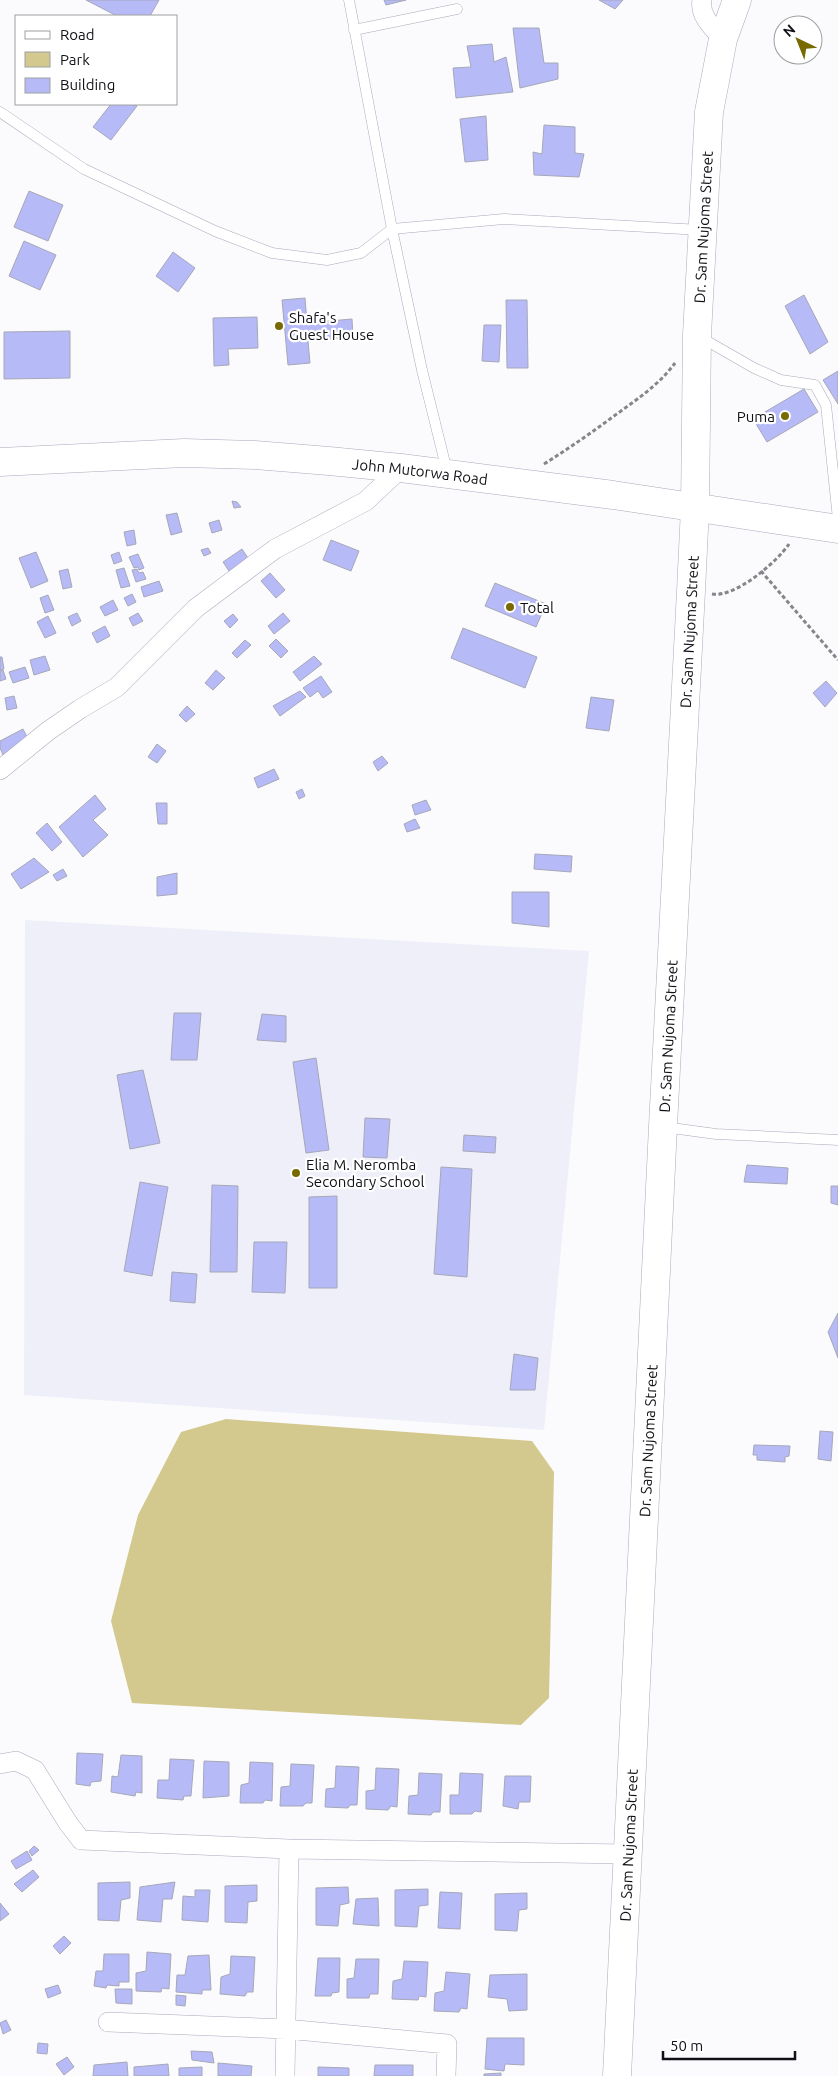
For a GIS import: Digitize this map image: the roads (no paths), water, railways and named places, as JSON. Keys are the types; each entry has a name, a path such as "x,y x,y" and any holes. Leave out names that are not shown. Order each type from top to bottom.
{"street":[{"path":"702,0 701,6 707,23 722,39"},
{"name":"Dr. Sam Nujoma Street","path":"617,2076 695,508 697,335 710,112 722,39 737,0"},
{"name":"John Mutorwa Road","path":"0,462 184,453 255,455 401,468 613,495 838,529"},
{"path":"0,770 48,730 117,687 196,608 275,549 366,501 401,468"},
{"path":"0,1764 16,1761 35,1770 81,1840 289,1849 628,1854"},
{"path":"285,2076 289,1849"},
{"path":"108,2022 286,2029 447,2044 446,2076"}],"lane":[{"path":"349,0 392,229 422,370 448,474"},
{"path":"354,30 458,9"},
{"path":"0,112 84,169 215,231 272,253 327,260 361,253 392,229 504,219 704,230"},
{"path":"697,335 754,368 781,380 815,385 826,405 838,519"},
{"path":"663,1126 716,1134 838,1140"}],"place":[{"name":"Shafa's Guest House","path":"279,326"},
{"name":"Puma","path":"785,416"},
{"name":"Total","path":"510,607"},
{"name":"Elia M. Neromba Secondary School","path":"296,1173"}]}
